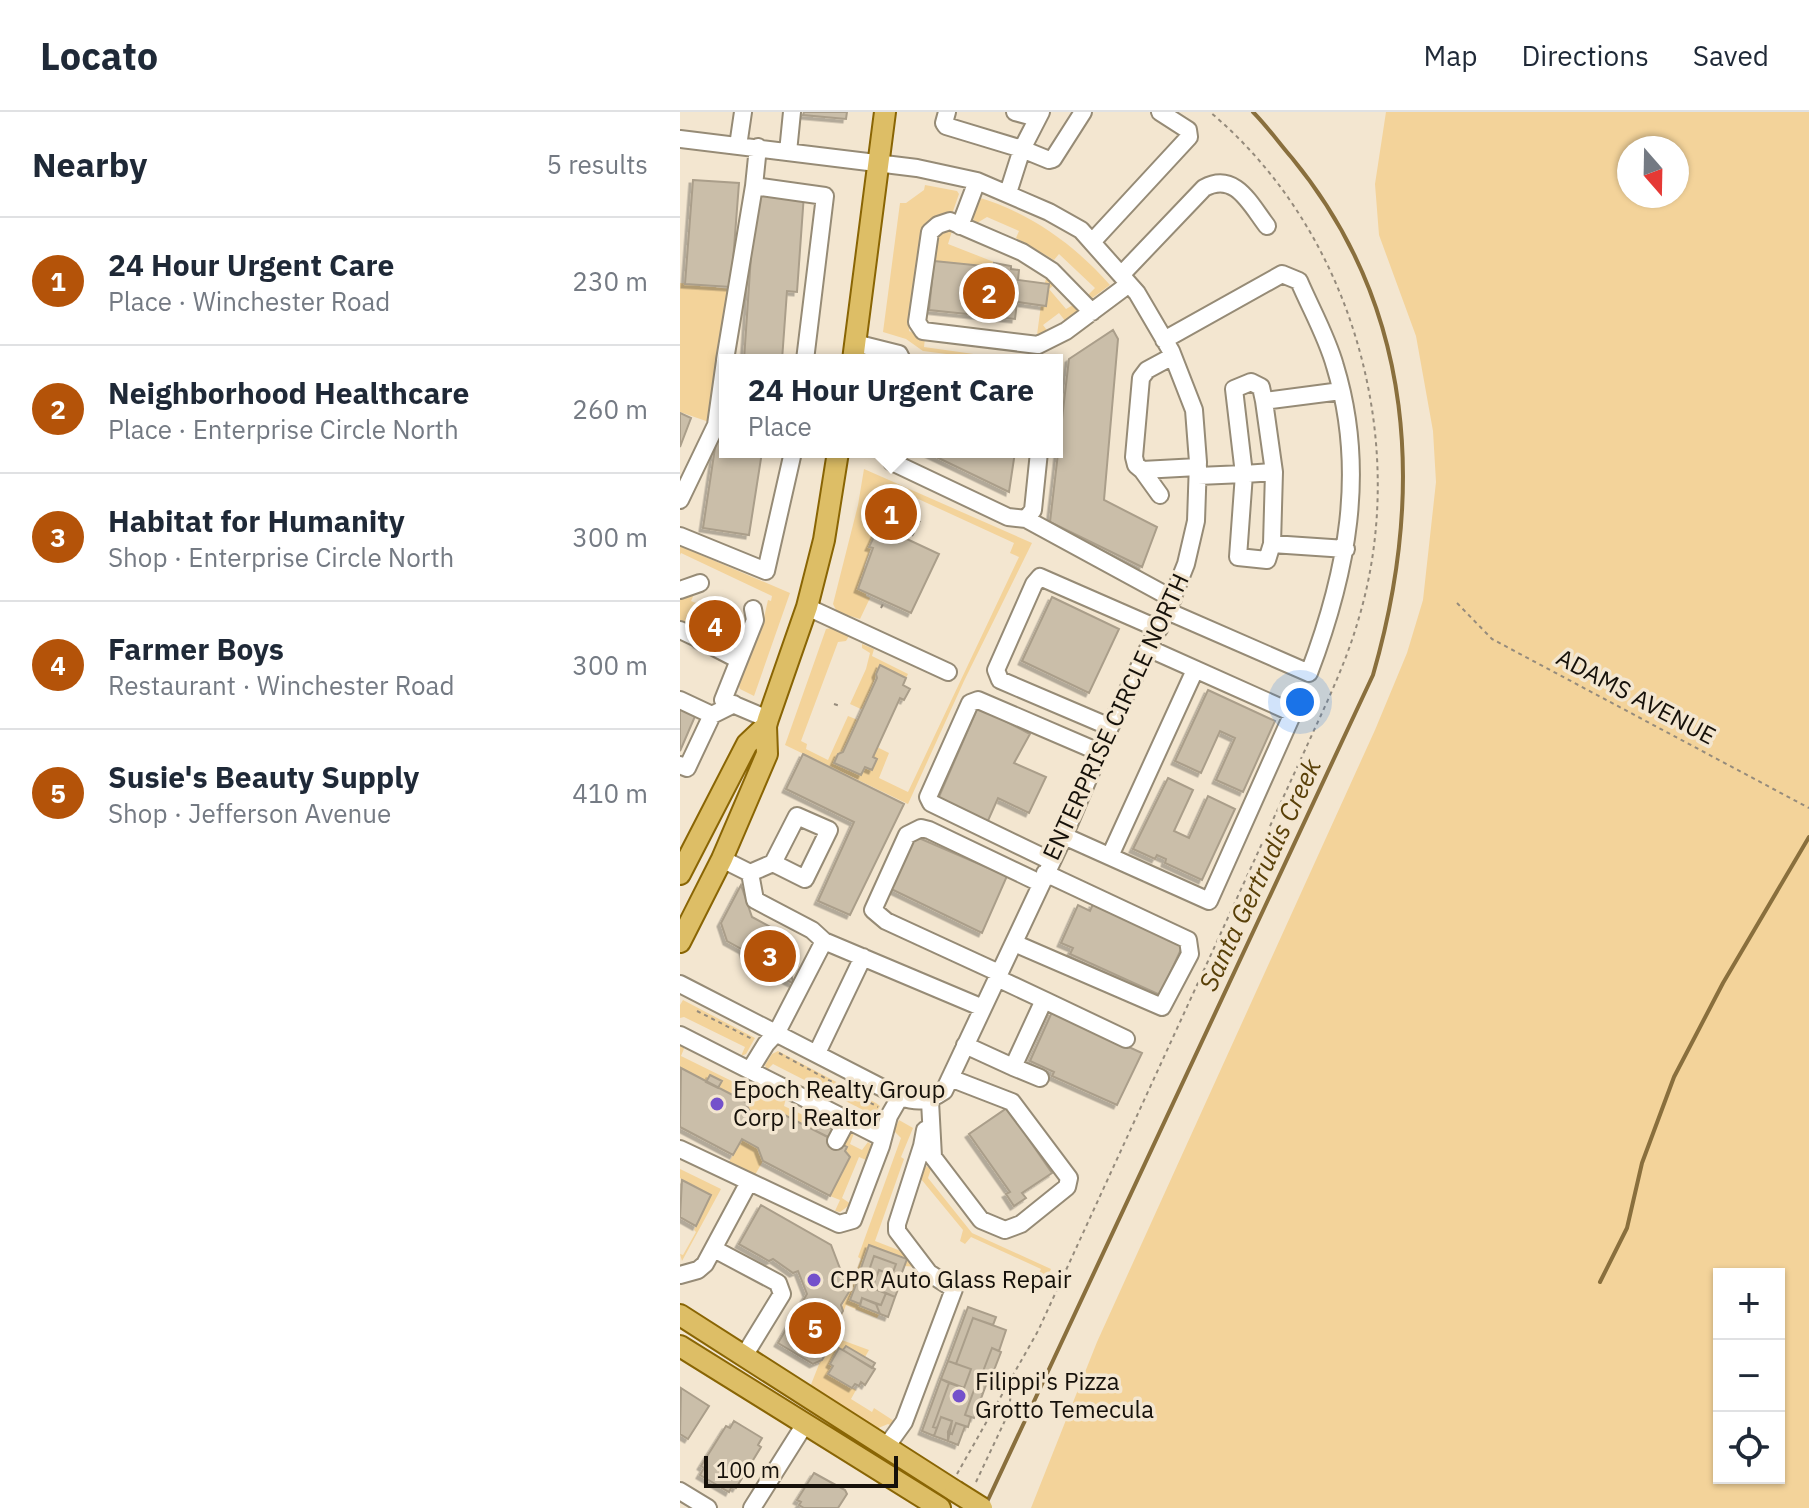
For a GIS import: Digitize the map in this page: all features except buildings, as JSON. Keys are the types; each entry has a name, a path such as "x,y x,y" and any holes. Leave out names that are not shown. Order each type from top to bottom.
{"main road":[{"path":"854,351 885,112"},
{"path":"680,942 722,859 767,754 767,722 807,607 824,540 837,458"},
{"path":"680,874 747,744 767,722"},
{"path":"680,1315 886,1447 953,1497 982,1508"},
{"path":"680,1346 805,1424 917,1502 953,1497"},
{"path":"744,1386 795,1405 871,1452 879,1452 886,1447"}],"street":[{"path":"738,146 743,112"},
{"path":"788,152 792,112"},
{"path":"947,112 946,126 1049,160 1053,159 1083,112"},
{"path":"1008,193 1022,149 1039,115 1015,112"},
{"path":"1092,242 1189,137 1188,130 1160,112"},
{"name":"ENTERPRISE CIRCLE NORTH","path":"680,139 877,162 977,181 1081,230 1125,280 1164,340 1194,410 1198,472 1196,521 1186,564 1150,649 1110,727 1064,836 944,1091 930,1101"},
{"path":"726,354 758,147"},
{"path":"960,226 977,181"},
{"path":"1092,312 1052,271 1022,252 945,222 930,232 917,322 920,329 1038,345 1066,331 1092,312 1125,280 1204,188 1214,182 1224,181 1240,191 1267,226"},
{"path":"754,186 825,196 806,354"},
{"path":"893,458 892,462 1008,517 1026,519 1170,605 1309,673 1330,619 1346,549 1351,474 1335,365 1299,281 1282,274 1164,340"},
{"path":"854,351 899,354"},
{"path":"1160,495 1136,465 1134,457 1141,378 1147,370 1173,356"},
{"path":"1251,382 1261,387 1264,401 1274,472 1272,544 1267,560 1238,557 1244,474 1234,389 1251,382"},
{"path":"1264,401 1341,391"},
{"path":"680,500 719,428"},
{"path":"680,536 766,571 792,458"},
{"path":"1026,519 1033,510 1038,458"},
{"path":"1142,470 1244,474 1274,472"},
{"path":"1272,544 1346,549"},
{"path":"1110,727 1000,680 996,670 1034,584 1040,577 1159,629"},
{"path":"680,590 700,583"},
{"path":"807,607 948,672"},
{"path":"753,609 755,620 723,700 767,722"},
{"path":"680,630 739,660"},
{"path":"1064,836 1209,901 1293,713 1150,649"},
{"path":"1110,856 1195,670"},
{"path":"680,700 712,715"},
{"path":"1045,872 931,803 928,797 970,703 978,700 1099,752"},
{"path":"680,765 687,768 712,715 734,704"},
{"path":"1014,943 1162,1007 1190,954 1188,940 1045,872 929,830 913,830 907,835 873,910 886,921 1126,1039"},
{"path":"722,859 750,873"},
{"path":"750,873 773,863"},
{"path":"750,873 755,900 812,930 824,941 983,1008"},
{"path":"750,1070 777,1032 824,941"},
{"path":"817,1053 863,957"},
{"path":"680,984 900,1097 916,1102 930,1101"},
{"path":"1013,1067 1044,1000"},
{"path":"680,1035 846,1122 883,1138"},
{"path":"965,1045 1040,1078"},
{"path":"930,1101 933,1157 981,1220 1005,1230 1021,1224 1067,1187 1069,1178 1012,1102 950,1078"},
{"path":"680,1149 839,1224 847,1223 853,1220 889,1116 900,1097"},
{"path":"886,1447 904,1422 954,1289 929,1273 897,1231 922,1146 930,1101"},
{"path":"836,1141 846,1122"},
{"path":"680,1275 698,1270 705,1264 749,1182"},
{"path":"714,1249 778,1283 781,1288 782,1294 744,1356"},
{"path":"752,1508 805,1424"},
{"path":"680,1491 708,1508"}],"path":[{"path":"953,1497 1038,1331 1340,671 1359,619 1373,550 1378,487 1376,438 1371,397 1356,335 1325,261 1292,203 1233,131 1210,112"},
{"path":"912,536 920,521"},
{"name":"ADAMS AVENUE","path":"1457,603 1492,639 1809,808"},
{"path":"834,704 840,706"},
{"path":"694,1009 868,1100 889,1116"},
{"path":"976,1481 1009,1412 1012,1379"}],"shaded area":[{"path":"1386,112 1809,112 1809,1508 1031,1508 1097,1342 1375,730 1407,653 1423,600 1436,482 1433,431 1416,336 1379,235 1375,184"},
{"path":"925,185 959,194 952,214 935,216 923,228 909,331 925,338 924,347 974,354 923,351 906,339 883,332 900,203 906,203 924,190"},
{"path":"977,197 1015,211 1050,232 1082,256 1110,285 1091,299 1088,295 1095,288 1059,254 1054,260 1016,238 1019,231 987,217 973,222"},
{"path":"953,228 948,244 994,262 993,267 934,261 927,320 925,319 938,231"},
{"path":"1046,278 1054,285 1049,289 1066,309 1075,304 1080,311 1066,322 1059,313 1043,325 1049,333 1037,335 1041,305 1048,284 1045,283"},
{"path":"680,283 730,289 709,422 680,412"},
{"path":"864,469 1032,543 908,804 785,745 826,629 831,628 849,636 846,641 838,642 801,741 807,744 806,749 828,760 848,716 858,720 835,763 872,770 877,760 873,757 877,747 889,753 879,778 908,792 1019,557 1010,553 1014,543 890,486 879,507 882,509 875,524 879,526 864,567 867,569 866,596 870,598 860,619 837,612 833,604"},
{"path":"680,546 790,593 754,696 740,689 738,684 772,596 680,555"},
{"path":"696,590 691,601 701,605 689,629 680,625 680,596"},
{"path":"862,644 874,649 872,656 908,674 906,678 880,666 863,710 850,704 870,653 862,648"},
{"path":"683,1000 755,1038 746,1054 741,1056 745,1047 684,1017 680,1018"},
{"path":"680,1045 685,1046 681,1056 754,1092 760,1084 786,1098 784,1106 818,1122 823,1117 835,1124 833,1129 821,1123 816,1131 777,1111 773,1118 766,1115 752,1118 749,1108 718,1088 721,1080 710,1075 706,1082 680,1070"},
{"path":"778,1051 880,1106 871,1121 867,1120 869,1113 773,1064 767,1070 765,1065"},
{"path":"899,1120 913,1128 875,1241 906,1253 917,1267 905,1266 907,1259 869,1246 850,1300 880,1313 877,1318 846,1305 836,1331 840,1333 839,1339 869,1350 865,1357 846,1346 843,1350 839,1349 830,1364 833,1366 829,1374 856,1390 851,1399 872,1412 874,1408 894,1421 892,1426 888,1424 876,1429 810,1387 861,1259 858,1257 901,1138 894,1131"},
{"path":"850,1133 854,1133 850,1144 862,1150 868,1142 873,1146 866,1160 859,1157 842,1198 851,1204 840,1212 835,1211 840,1200 830,1196 850,1158 844,1146"},
{"path":"742,1139 758,1148 764,1159 755,1175 729,1162"},
{"path":"926,1166 931,1169 928,1178 972,1233 1051,1269 1046,1280 1038,1275 1041,1269 971,1237 965,1244 960,1241 963,1230 921,1179"},
{"path":"680,1169 721,1189 682,1261 680,1254 683,1255 696,1232 694,1230 711,1195 680,1178"}],"waterway":[{"name":"Santa Gertrudis Creek","path":"987,1502 1373,675 1390,607 1400,539 1403,472 1398,405 1386,340 1364,277 1333,216 1292,158 1253,112"},
{"path":"1600,1282 1627,1228 1642,1163 1674,1077 1723,983 1809,837"}],"place":[{"name":"Neighborhood Healthcare","path":"989,293"},
{"name":"24 Hour Urgent Care","path":"891,514"},
{"name":"Farmer Boys","path":"715,626"},
{"name":"Habitat for Humanity","path":"770,956"},
{"name":"Epoch Realty Group Corp | Realtor","path":"717,1104"},
{"name":"CPR Auto Glass Repair","path":"814,1280"},
{"name":"Susie's Beauty Supply","path":"815,1328"},
{"name":"Filippi's Pizza Grotto Temecula","path":"959,1396"}]}
